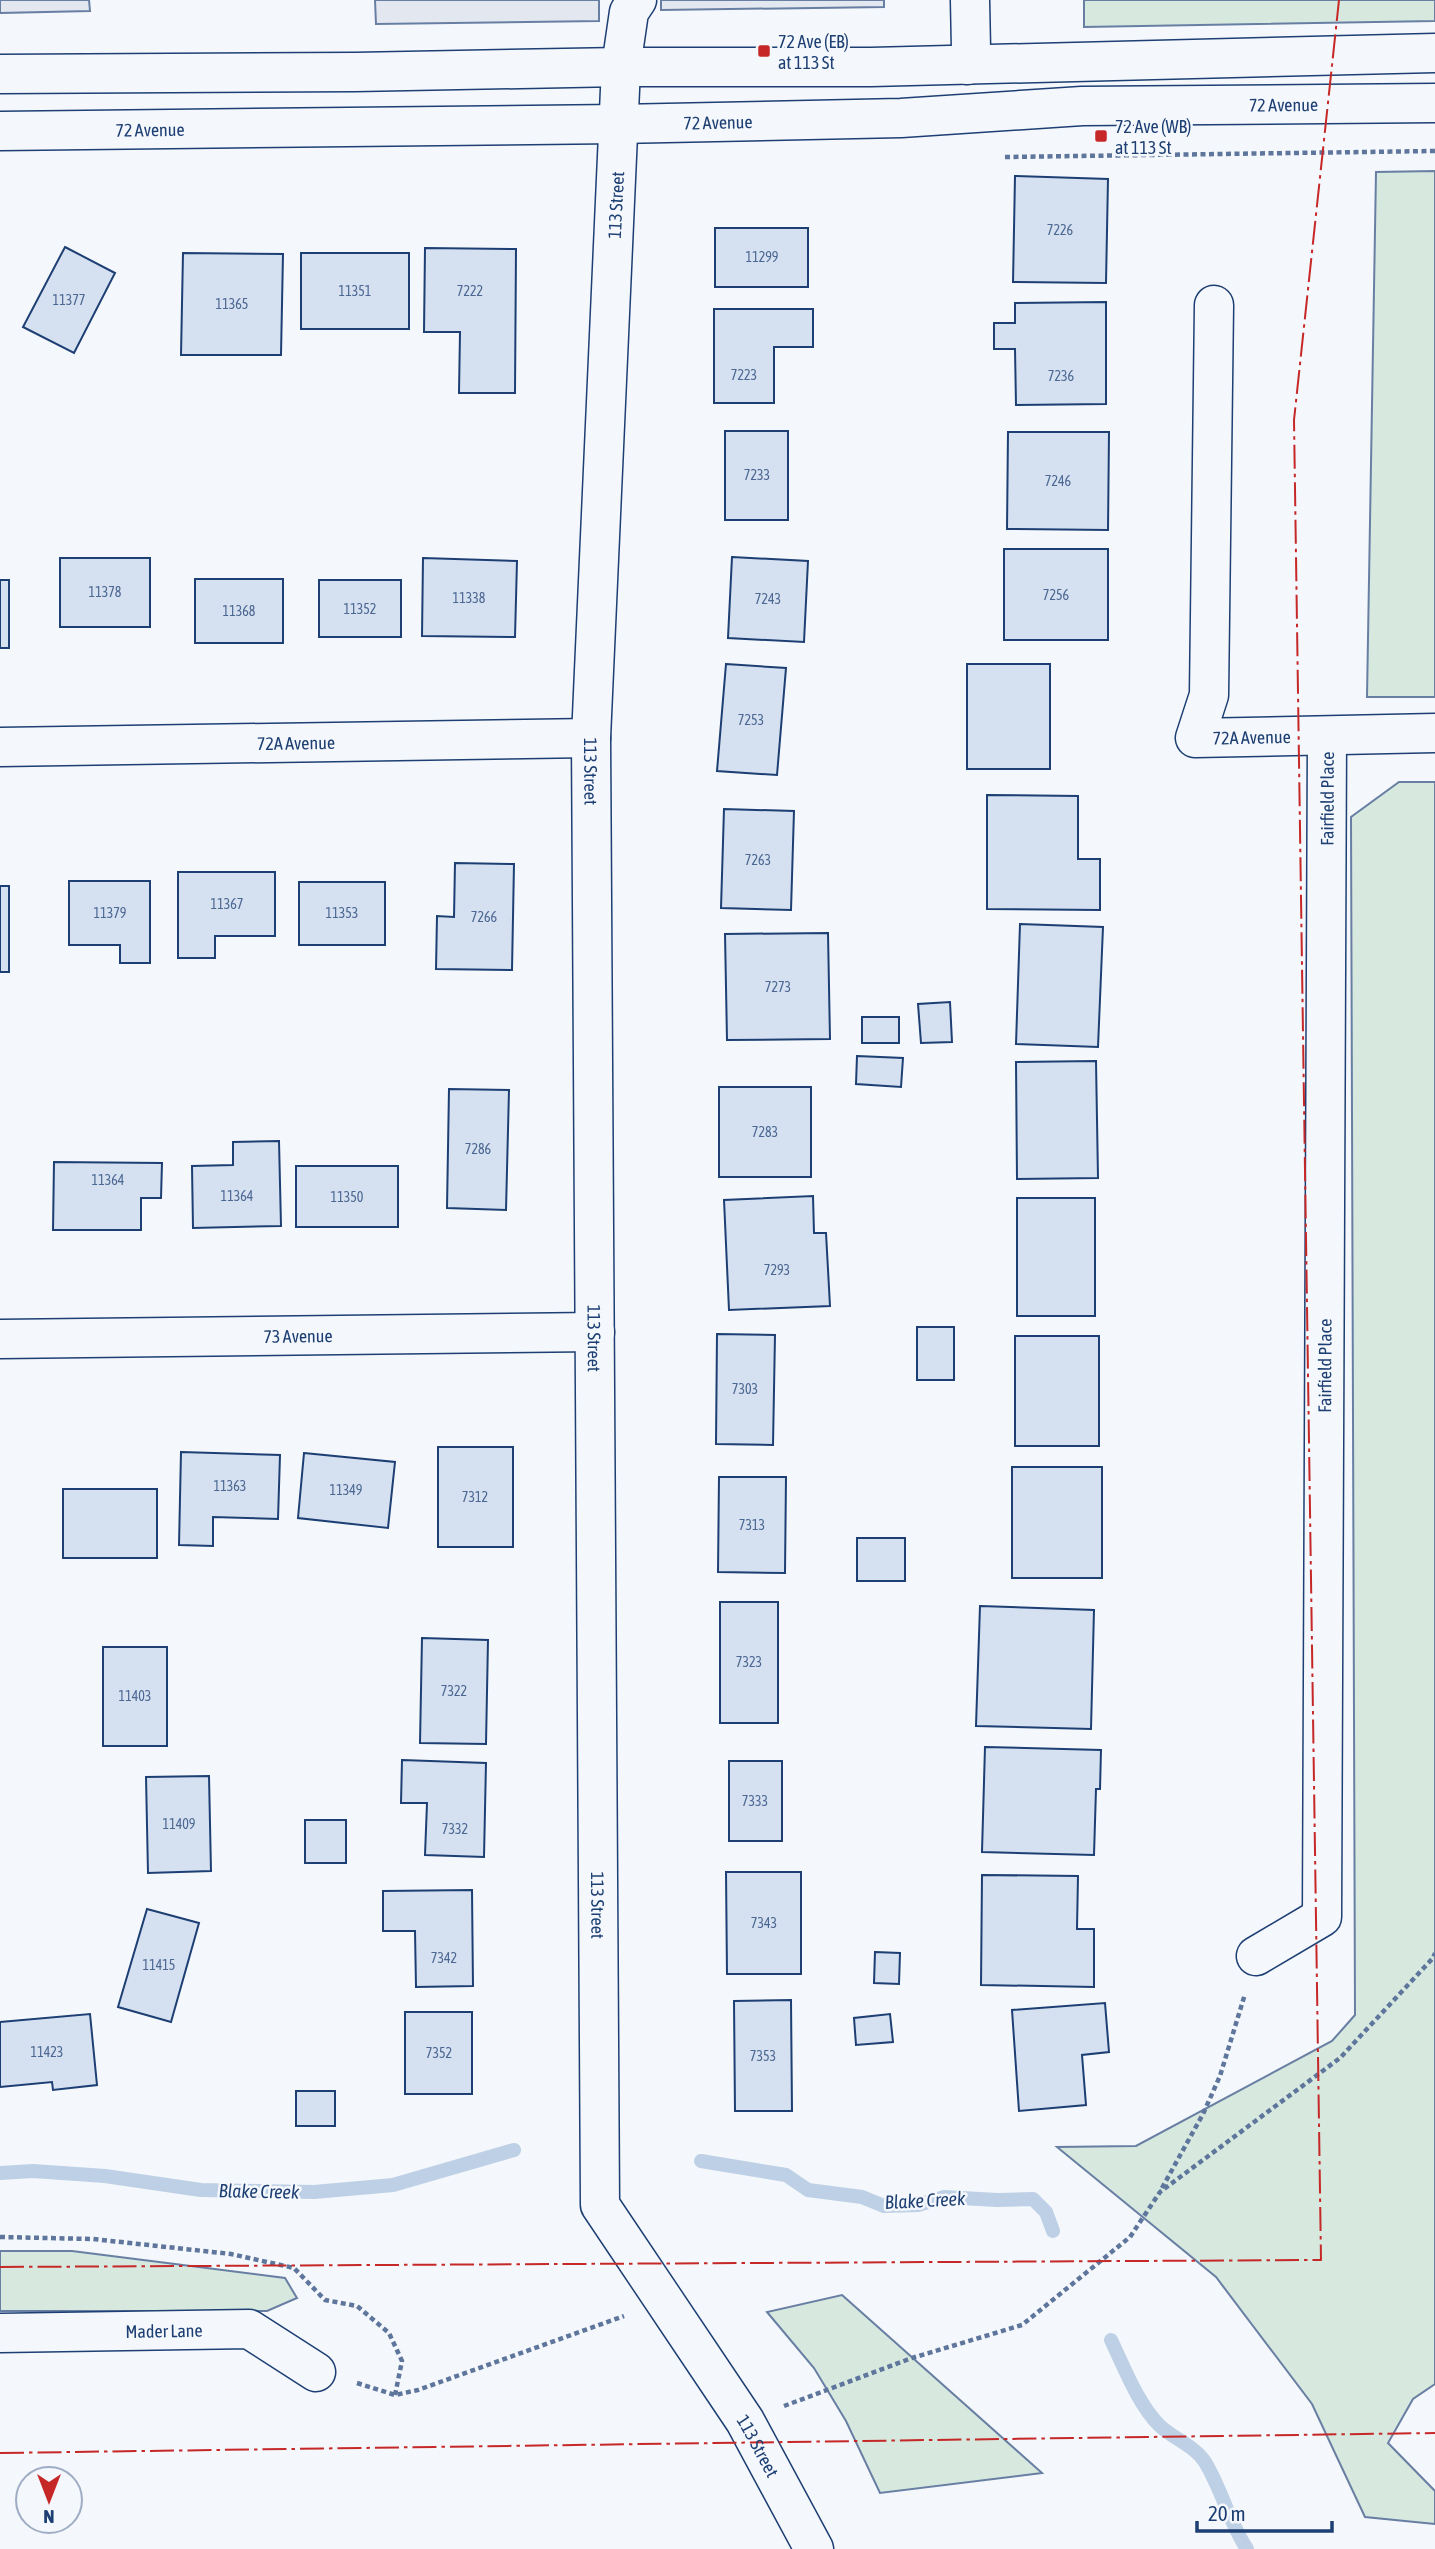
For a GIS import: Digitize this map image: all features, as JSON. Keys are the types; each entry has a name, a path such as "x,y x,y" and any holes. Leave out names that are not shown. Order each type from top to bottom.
{"street":[{"name":"113 Street","path":"637,0 629,12 621,67 591,738 600,2205 745,2421 814,2549"},
{"path":"968,65 971,49 970,0"},
{"path":"0,74 968,65 1435,53"},
{"name":"72 Avenue","path":"0,131 618,124 901,118 1082,106 1435,103"},
{"name":"72A Avenue","path":"1214,305 1209,695 1195,738 1435,733"},
{"name":"Fairfield Place","path":"1256,1955 1322,1917 1327,736"},
{"name":"72A Avenue","path":"0,747 591,738"},
{"name":"73 Avenue","path":"0,1339 595,1332"},
{"name":"Mader Lane","path":"0,2333 249,2329 316,2372"}],"path":[{"path":"994,157 1435,150"},
{"path":"1160,2192 1340,2059 1435,1953"},
{"path":"796,2402 912,2358 1022,2325 1130,2237 1160,2192 1203,2114 1220,2076 1234,2028"},
{"path":"0,2237 93,2239 231,2254 294,2268 325,2300 357,2306 389,2333 402,2361 396,2395 418,2390 614,2319"}],"shaded area":[{"path":"0,0 89,0 90,11 0,13"},
{"path":"375,0 599,0 599,21 376,24"},
{"path":"661,0 884,0 884,7 661,10"},
{"path":"1084,0 1435,0 1435,21 1084,27"},
{"path":"1435,171 1435,697 1367,697 1376,172"},
{"path":"1399,782 1435,782 1435,2384 1413,2399 1388,2443 1435,2491 1435,2524 1365,2517 1312,2404 1216,2277 1057,2147 1136,2146 1332,2041 1355,2015 1351,817"},
{"path":"0,2251 72,2251 285,2278 297,2298 267,2311 0,2311"},
{"path":"842,2295 1042,2473 880,2493 846,2421 814,2368 767,2312"}],"building":[{"path":"1015,176 1108,179 1106,283 1013,282"},
{"path":"715,228 808,228 808,287 715,287"},
{"path":"65,247 115,273 74,353 23,327"},
{"path":"425,248 516,249 515,393 459,393 460,332 424,332"},
{"path":"183,253 283,254 281,355 181,355"},
{"path":"301,253 409,253 409,329 301,329"},
{"path":"1106,302 1106,404 1016,405 1015,349 994,349 994,323 1015,323 1015,303"},
{"path":"714,309 813,309 813,347 774,347 774,403 714,403"},
{"path":"725,431 788,431 788,520 725,520"},
{"path":"1008,432 1109,432 1108,530 1007,529"},
{"path":"1004,549 1108,549 1108,640 1004,640"},
{"path":"732,557 808,561 804,642 728,638"},
{"path":"60,558 150,558 150,627 60,627"},
{"path":"423,558 517,561 515,637 422,636"},
{"path":"195,579 283,579 283,643 195,643"},
{"path":"0,580 9,580 9,648 0,648"},
{"path":"319,580 401,580 401,637 319,637"},
{"path":"726,664 786,668 777,775 717,771"},
{"path":"967,664 1050,664 1050,769 967,769"},
{"path":"987,795 1078,796 1078,859 1100,859 1100,910 987,909"},
{"path":"724,809 794,811 791,910 721,908"},
{"path":"455,863 514,864 512,970 436,969 437,916 454,917"},
{"path":"178,872 275,872 275,936 215,936 215,958 178,958"},
{"path":"69,881 150,881 150,963 120,963 120,945 69,945"},
{"path":"299,882 385,882 385,945 299,945"},
{"path":"0,886 9,886 9,972 0,972"},
{"path":"1020,924 1103,927 1098,1047 1016,1044"},
{"path":"828,933 830,1039 727,1040 725,934"},
{"path":"950,1002 952,1042 921,1043 918,1004"},
{"path":"862,1017 899,1017 899,1043 862,1043"},
{"path":"857,1056 903,1058 901,1087 856,1084"},
{"path":"1096,1061 1098,1178 1017,1179 1016,1062"},
{"path":"719,1087 811,1087 811,1177 719,1177"},
{"path":"449,1089 509,1090 506,1210 447,1208"},
{"path":"279,1141 281,1226 193,1228 192,1166 233,1165 233,1142"},
{"path":"54,1162 162,1163 161,1198 141,1198 141,1230 53,1230"},
{"path":"296,1166 398,1166 398,1227 296,1227"},
{"path":"813,1196 814,1233 826,1233 830,1306 729,1310 724,1200"},
{"path":"1017,1198 1095,1198 1095,1316 1017,1316"},
{"path":"917,1327 954,1327 954,1380 917,1380"},
{"path":"717,1334 775,1335 773,1445 716,1444"},
{"path":"1015,1336 1099,1336 1099,1446 1015,1446"},
{"path":"438,1447 513,1447 513,1547 438,1547"},
{"path":"181,1452 280,1455 278,1519 213,1517 213,1546 179,1545"},
{"path":"304,1453 395,1462 388,1528 298,1518"},
{"path":"1012,1467 1102,1467 1102,1578 1012,1578"},
{"path":"719,1477 786,1477 785,1573 718,1572"},
{"path":"63,1489 157,1489 157,1558 63,1558"},
{"path":"857,1538 905,1538 905,1581 857,1581"},
{"path":"720,1602 778,1602 778,1723 720,1723"},
{"path":"980,1606 1094,1610 1091,1729 976,1726"},
{"path":"422,1638 488,1640 486,1744 420,1743"},
{"path":"103,1647 167,1647 167,1746 103,1746"},
{"path":"985,1747 1101,1750 1100,1789 1096,1789 1094,1855 982,1852"},
{"path":"402,1760 486,1763 484,1857 425,1855 427,1803 401,1803"},
{"path":"729,1761 782,1761 782,1841 729,1841"},
{"path":"209,1776 211,1871 148,1873 146,1777"},
{"path":"305,1820 346,1820 346,1863 305,1863"},
{"path":"726,1872 801,1872 801,1974 727,1974"},
{"path":"982,1875 1078,1876 1077,1929 1094,1929 1094,1987 981,1985"},
{"path":"472,1890 473,1986 416,1987 415,1931 383,1931 383,1891"},
{"path":"147,1909 199,1923 171,2022 118,2007"},
{"path":"875,1952 900,1953 899,1984 874,1983"},
{"path":"791,2000 792,2111 735,2111 734,2001"},
{"path":"1105,2003 1109,2052 1082,2055 1086,2105 1019,2111 1012,2010"},
{"path":"405,2012 472,2012 472,2094 405,2094"},
{"path":"90,2014 97,2085 53,2090 52,2082 0,2087 0,2022"},
{"path":"890,2014 893,2042 856,2045 854,2018"},
{"path":"296,2091 335,2091 335,2126 296,2126"}],"waterway":[{"name":"Blake Creek","path":"0,2173 33,2171 105,2176 201,2190 314,2192 393,2185 514,2150"},
{"name":"Blake Creek","path":"701,2161 786,2175 808,2190 862,2197 884,2206 918,2205 944,2197 1033,2199 1046,2212 1053,2231"},
{"name":"Blake Creek","path":"1111,2340 1144,2407 1164,2430 1195,2451 1205,2462 1247,2549"}],"power":[{"path":"0,2267 1321,2260 1294,420 1339,0"},
{"path":"0,2453 1435,2433"}],"place":[{"name":"72 Ave (EB) at 113 St","path":"764,51"},
{"name":"72 Ave (WB) at 113 St","path":"1101,136"}]}
